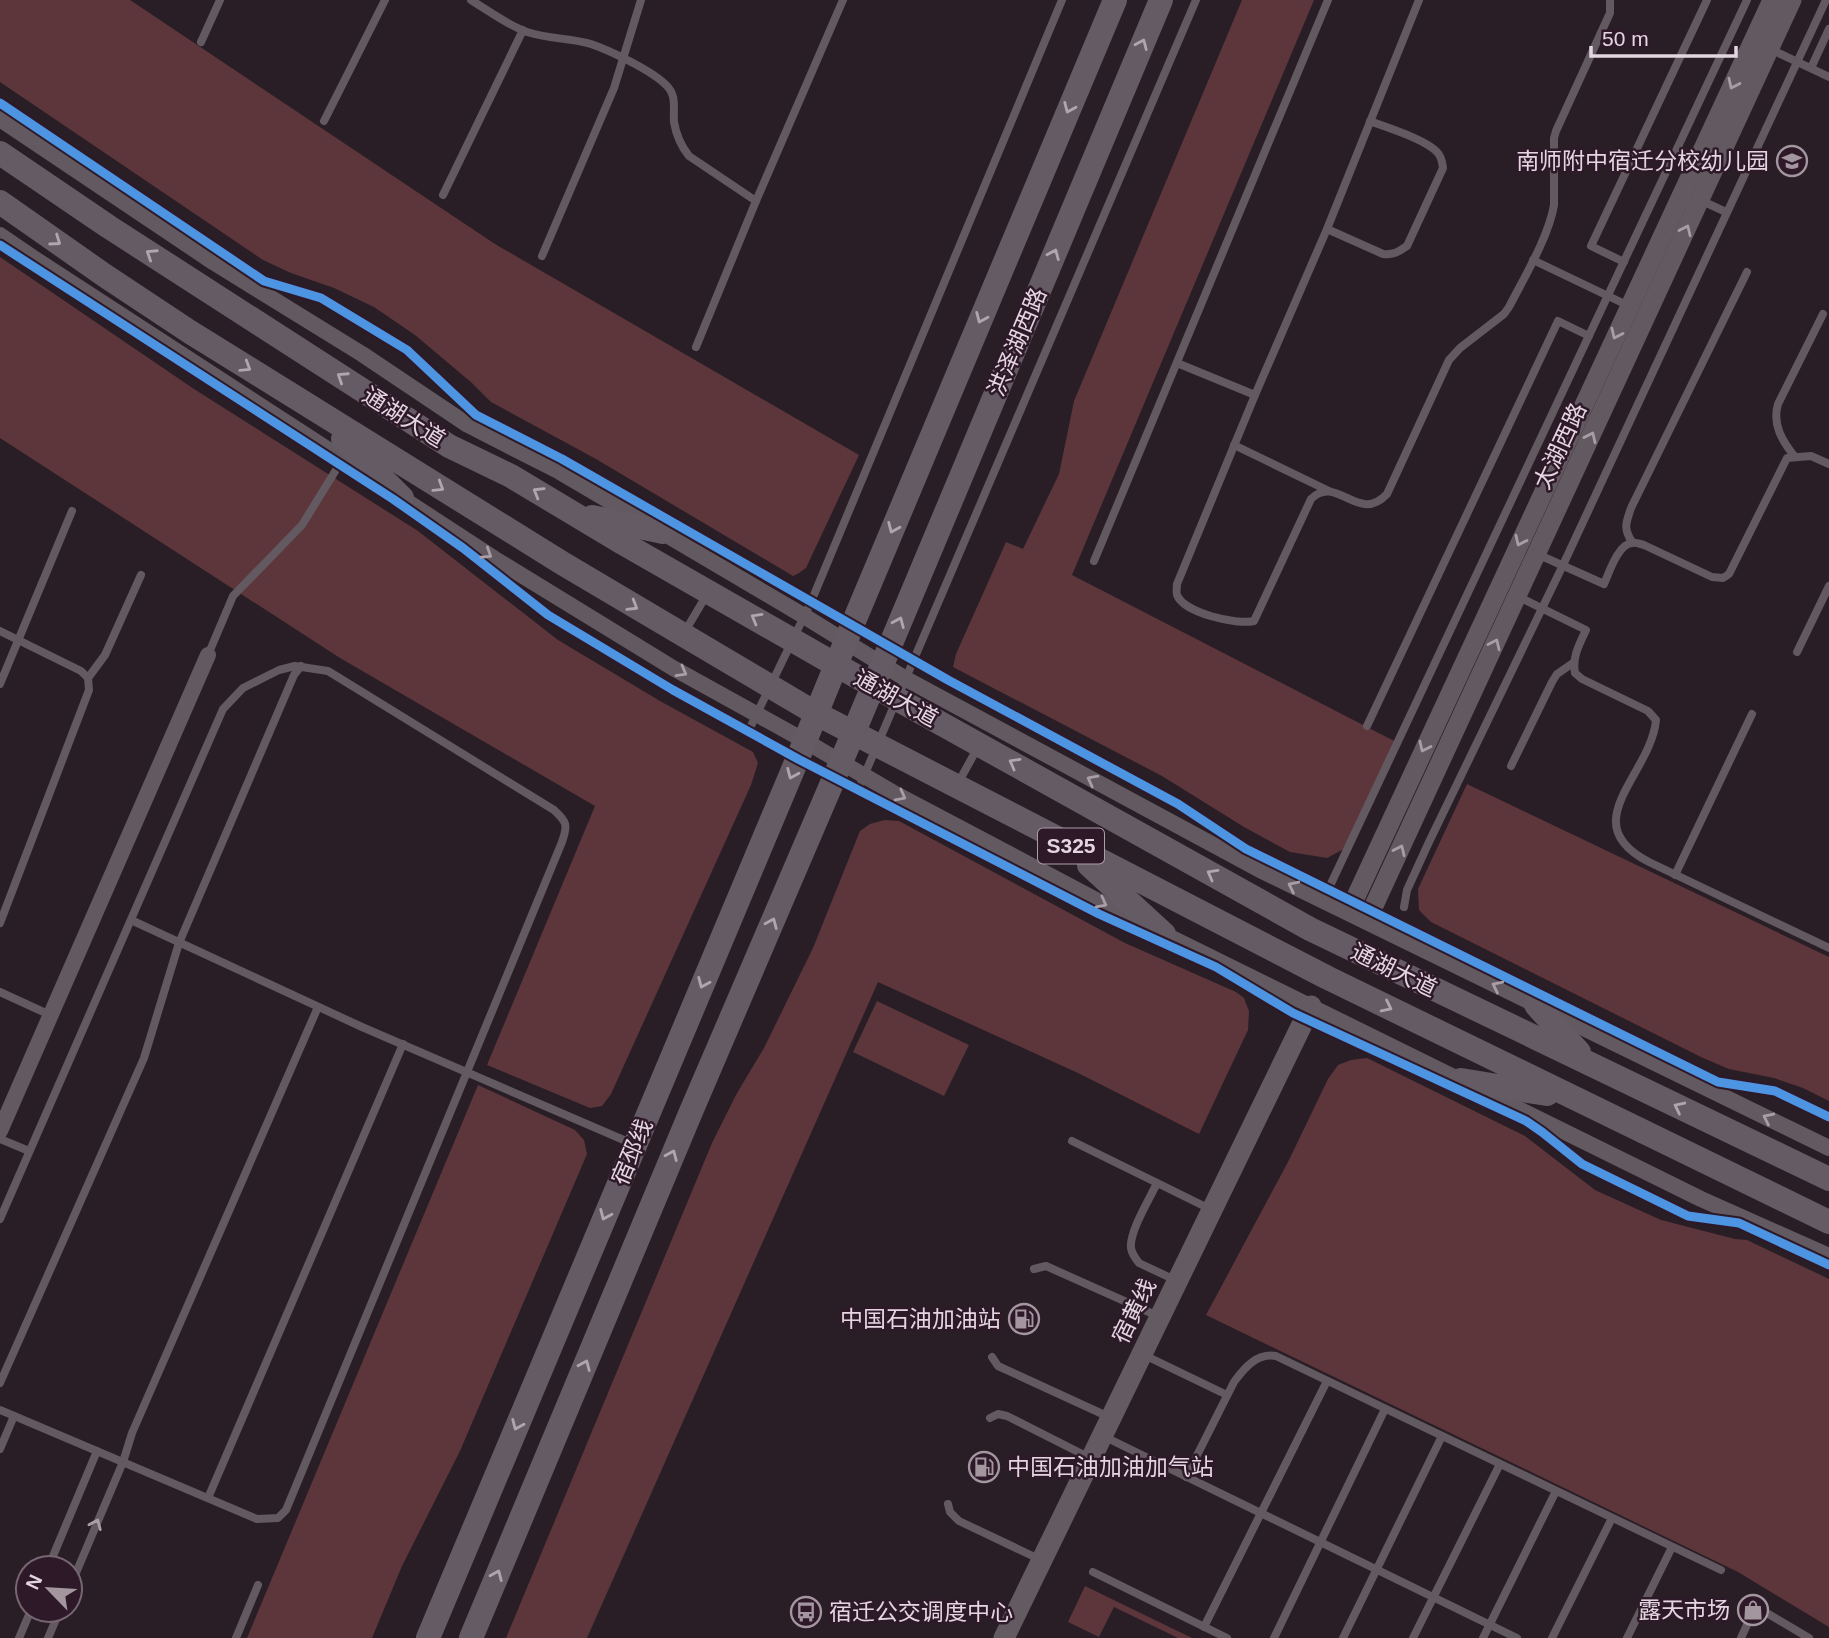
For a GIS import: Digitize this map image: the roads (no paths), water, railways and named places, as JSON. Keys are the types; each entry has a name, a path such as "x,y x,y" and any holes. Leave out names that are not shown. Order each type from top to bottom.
{"main road":[{"name":"洪泽湖西路","path":"836,665 1115,0"},
{"name":"洪泽湖西路","path":"878,675 1161,0"},
{"name":"通湖大道","path":"0,153 109,227 449,446 511,476 836,665 878,675 979,744 1310,929 1829,1179"},
{"name":"通湖大道","path":"0,202 147,304 562,564 817,714 1326,978 1829,1222"},
{"path":"313,408 402,498"},
{"path":"572,513 663,532"},
{"name":"宿邳线","path":"428,1638 836,665"},
{"name":"宿邳线","path":"471,1638 690,1114 878,675"},
{"path":"1065,843 1164,934"},
{"path":"1536,1005 1589,1063"},
{"name":"宿黄线","path":"1004,1638 1311,1006"},
{"path":"1461,1080 1576,1099"},
{"path":"1795,1206 1829,1237"}],"street":[{"name":"太湖西路","path":"1371,912 1700,200 1762,45 1772,0"},
{"name":"太湖西路","path":"1353,903 1629,306 1762,45 1792,0"},
{"path":"0,119 213,262 362,354 468,425 560,472 846,642 878,675"},
{"path":"0,234 495,559 673,667 841,762 861,783 1701,1199 1829,1256"},
{"path":"0,1131 208,655"},
{"path":"902,689 1259,870 1829,1148"}],"lane":[{"path":"201,42 220,0"},
{"path":"324,121 385,0"},
{"path":"471,0 529,33 591,44 658,78 669,87 673,95 674,122 682,146 689,156 756,201"},
{"path":"542,256 614,88 641,0"},
{"path":"696,347 843,0"},
{"path":"748,732 804,616 1062,0"},
{"path":"861,783 1196,0"},
{"path":"1094,561 1328,0"},
{"path":"1331,491 1317,493 1311,499 1254,621 1244,624 1227,622 1206,615 1176,595 1177,584 1327,229 1419,0"},
{"path":"1234,445 1355,502 1366,504 1381,500 1387,494 1449,360 1460,348 1504,314 1532,260 1552,215 1556,131 1610,13 1611,0"},
{"path":"1624,262 1591,246 1707,0"},
{"path":"1328,890 1747,0"},
{"path":"1404,907 1408,890 1429,842 1563,565 1826,0"},
{"path":"1811,68 1829,29"},
{"path":"443,195 523,30"},
{"path":"1732,31 1829,76"},
{"path":"1327,229 1384,254 1397,253 1406,246 1443,168 1439,154 1428,145 1370,121"},
{"path":"1700,200 1726,212"},
{"path":"1532,260 1629,306"},
{"path":"1632,542 1625,532 1631,508 1746,272"},
{"path":"1795,457 1783,443 1775,414 1822,314"},
{"path":"1367,726 1558,321 1589,336"},
{"path":"1177,363 1255,396"},
{"path":"1537,554 1604,584 1617,555 1623,546 1632,542 1712,577 1723,578 1729,574 1787,458 1811,456 1829,464"},
{"path":"208,655 233,596 302,526 340,465"},
{"path":"0,684 72,511"},
{"path":"0,923 89,690 88,678 106,655 141,575"},
{"path":"1797,652 1829,586"},
{"path":"682,635 708,591"},
{"path":"1517,596 1586,630 1573,663 1575,673 1648,711 1656,720 1652,737 1615,813 1618,836 1639,857 1829,948"},
{"path":"0,631 80,671 88,678"},
{"path":"1511,766 1552,682 1557,674 1573,663"},
{"path":"0,1219 223,709 243,688 261,677 295,666 328,671 554,810 565,820 567,829 562,842 286,1510 278,1518 257,1519 0,1410"},
{"path":"0,1383 144,1058 179,943 294,675 301,666"},
{"path":"1675,875 1752,714"},
{"path":"956,787 979,744"},
{"path":"131,920 318,1007 635,1145"},
{"path":"0,992 50,1015"},
{"path":"84,1554 123,1462 132,1433 318,1007"},
{"path":"208,1498 403,1044"},
{"path":"0,1139 29,1152"},
{"path":"1072,1141 1213,1210"},
{"path":"1157,1183 1135,1229 1130,1246 1139,1263 1178,1282"},
{"path":"1034,1269 1046,1266 1160,1318"},
{"path":"1142,1354 1227,1395"},
{"path":"1186,1477 1227,1395 1244,1369 1267,1354 1721,1570"},
{"path":"992,1357 998,1366 1107,1427 1186,1477 1517,1638"},
{"path":"1204,1626 1327,1381"},
{"path":"1274,1638 1385,1409"},
{"path":"990,1419 998,1415 1007,1416 1092,1459"},
{"path":"0,1448 14,1416"},
{"path":"1343,1638 1442,1436"},
{"path":"54,1554 97,1451"},
{"path":"1413,1638 1500,1464"},
{"path":"1483,1638 1556,1491"},
{"path":"948,1504 950,1512 959,1521 1042,1561"},
{"path":"1552,1638 1612,1518"},
{"path":"1627,1638 1672,1547"},
{"path":"1093,1572 1227,1638"},
{"path":"236,1638 258,1585"},
{"path":"1741,1638 1751,1616 1757,1611 1765,1612 1809,1638"}],"place":[{"name":"南师附中宿迁分校幼儿园","path":"1792,161"},
{"name":"中国石油加油站","path":"1024,1319"},
{"name":"中国石油加油加气站","path":"984,1467"},
{"name":"露天市场","path":"1753,1610"},
{"name":"宿迁公交调度中心","path":"806,1612"}]}
